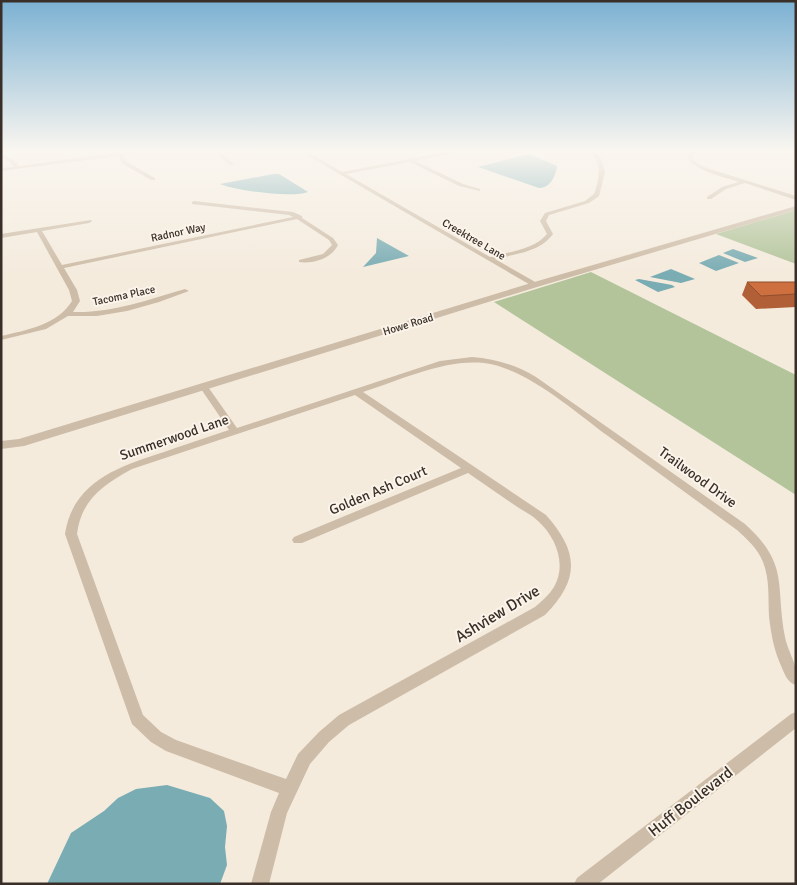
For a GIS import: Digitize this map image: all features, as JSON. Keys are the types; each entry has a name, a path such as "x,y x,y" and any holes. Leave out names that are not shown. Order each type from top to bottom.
{"street":[{"name":"Creektree Lane","path":"370,191 534,285"},
{"path":"488,259 537,246 548,240 550,234 543,221 547,214 558,209 587,202 598,195 599,191"},
{"path":"709,198 719,191"},
{"path":"775,191 796,198"},
{"path":"194,203 277,211 300,217 331,239 335,245 332,251 325,256 301,261"},
{"name":"Howe Road","path":"1,445 20,442 534,285 796,208"},
{"name":"Radnor Way","path":"60,267 300,217"},
{"path":"1,236 89,221"},
{"path":"1,338 46,325 67,314 74,306 76,297 38,229"},
{"name":"Tacoma Place","path":"67,314 106,312 162,299 185,291"},
{"name":"Summerwood Lane","path":"290,788 171,746 144,727 137,719 71,534 71,523 77,508 98,485 111,475 128,467 442,363 471,359 497,362"},
{"name":"Trailwood Drive","path":"497,362 520,370 546,387 753,537 768,560 772,572 777,638 783,658 796,679"},
{"path":"203,386 235,431"},
{"name":"Ashview Drive","path":"260,884 274,829 290,788 304,759 324,737 344,720 540,611 559,592 566,572 567,561 564,547 554,531 532,510 355,391"},
{"name":"Howe Road","path":"1,453 13,449 20,442"},
{"name":"Golden Ash Court","path":"298,540 470,468"},
{"name":"Huff Boulevard","path":"583,884 796,719"}],"green space":[{"path":"796,210 796,264 716,234"},
{"path":"591,272 796,375 796,495 494,302"}],"water":[{"path":"253,191 308,192 300,194"},
{"path":"377,238 409,256 363,267 376,253"},
{"path":"733,249 758,258 745,262 723,253"},
{"path":"719,255 739,263 716,271 699,263"},
{"path":"671,269 695,279 681,283 650,277"},
{"path":"639,279 675,287 658,292 635,280"},
{"path":"167,785 210,798 224,811 227,826 225,847 227,865 220,884 47,884 71,833 104,811 118,798 136,789"}],"building":[{"path":"747,282 796,282 796,294 761,296"}]}
